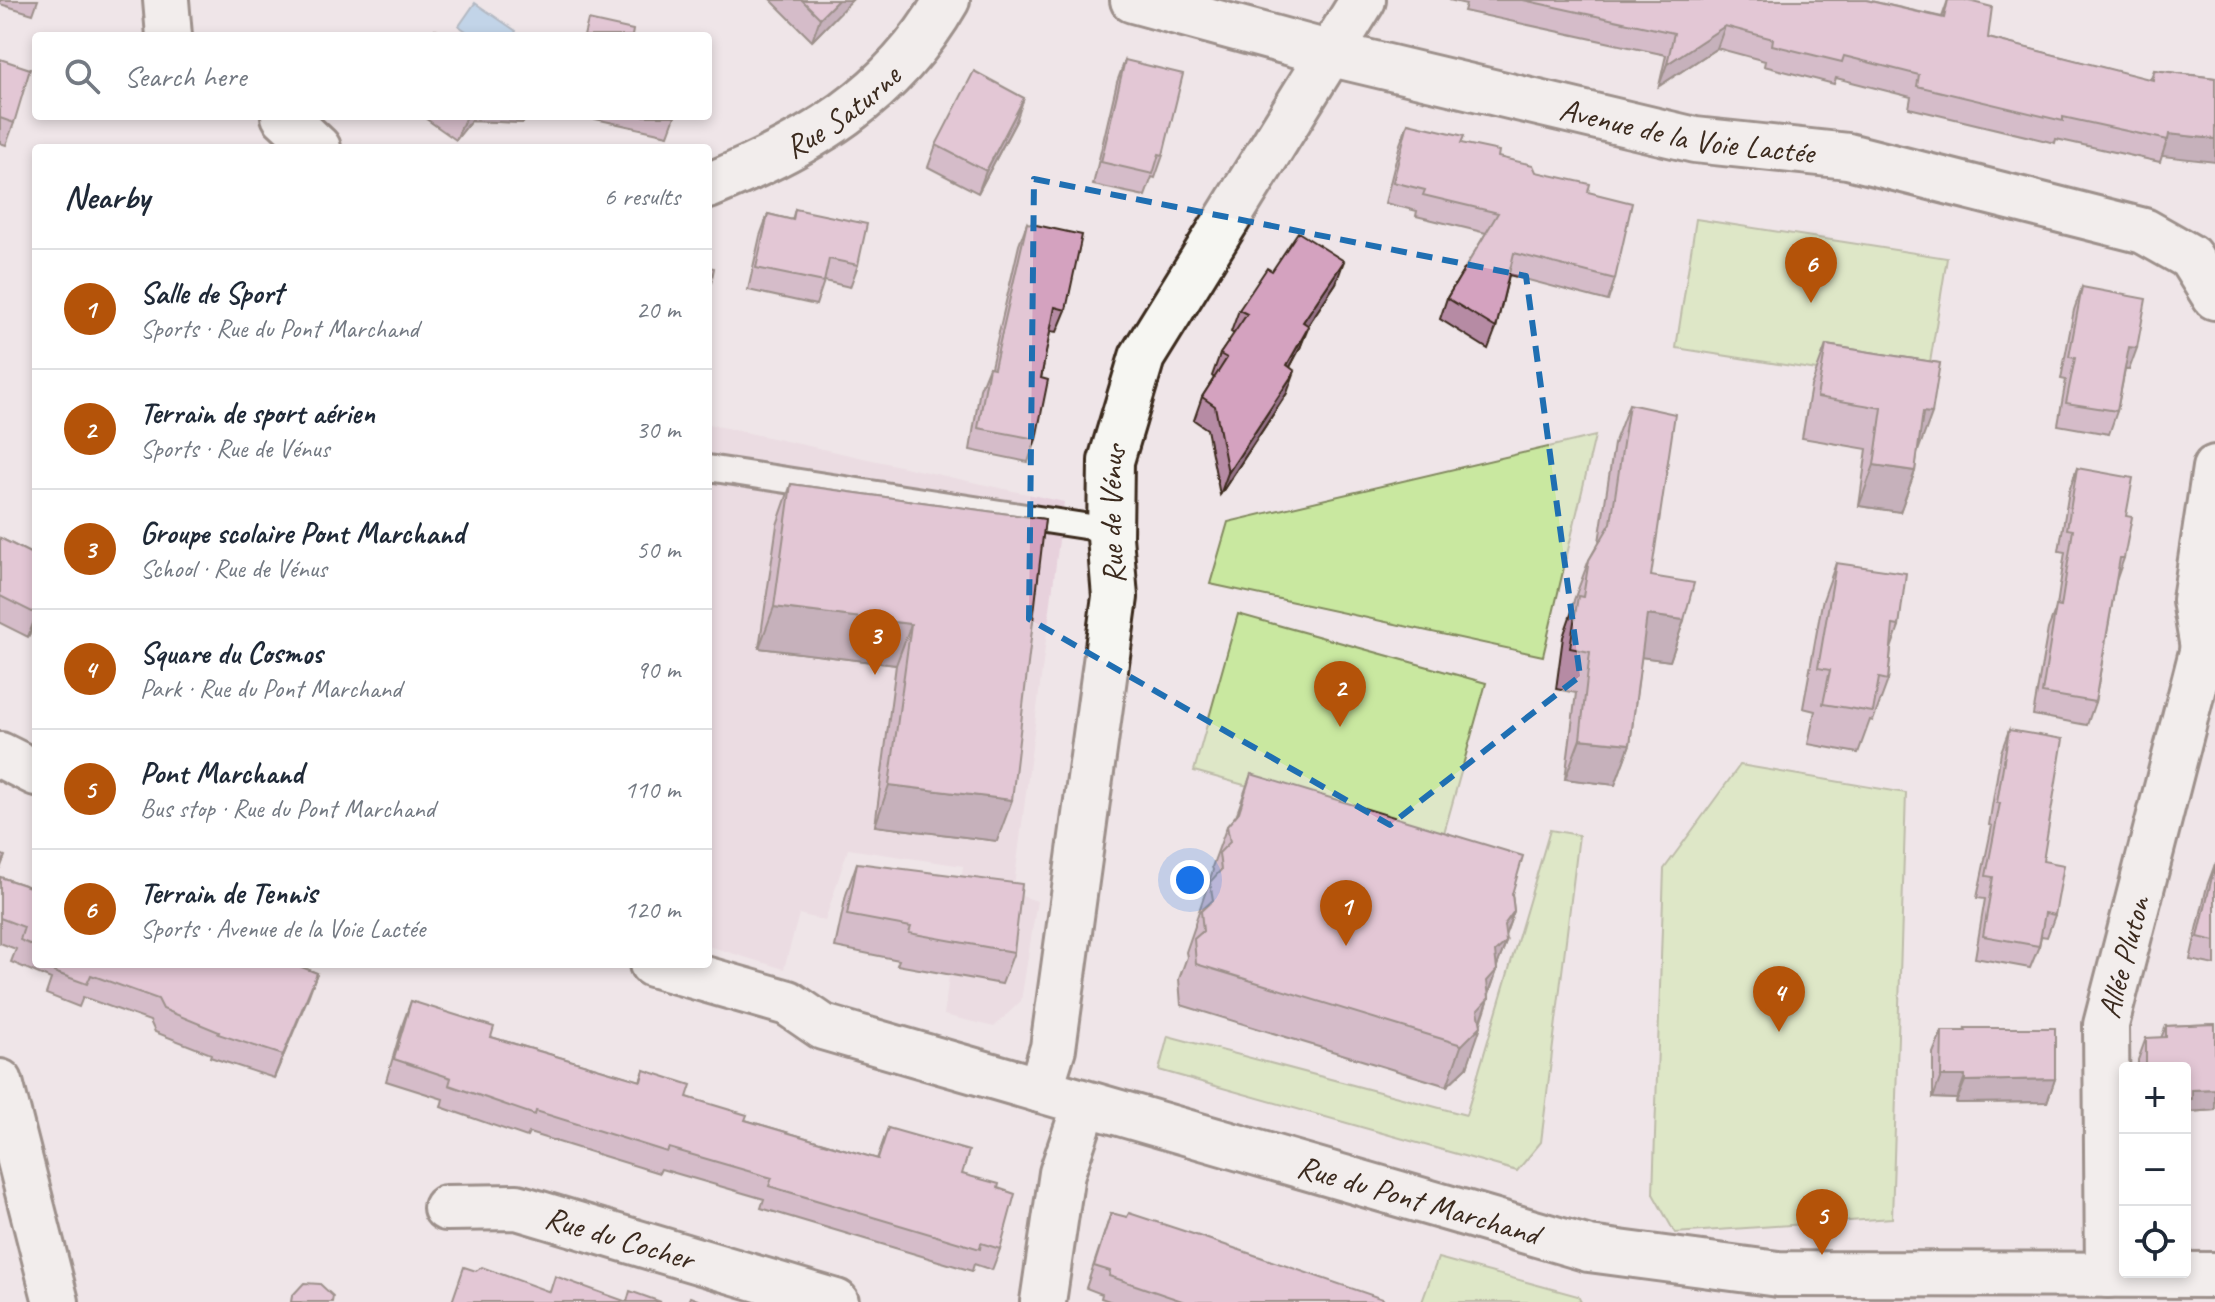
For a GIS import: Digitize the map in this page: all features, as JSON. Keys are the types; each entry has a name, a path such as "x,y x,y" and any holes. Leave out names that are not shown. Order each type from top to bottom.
{"street":[{"path":"166,0 169,32"},
{"name":"Rue Saturne","path":"712,184 807,142 844,115 894,72 933,24 947,0"},
{"name":"Avenue de la Voie Lactée","path":"1133,0 1328,53 1695,140 1848,156 2144,231 2190,257 2215,297"},
{"name":"Rue de Vénus","path":"1040,1090 1053,1048 1115,597 1110,530 1111,461 1142,357 1363,0"},
{"path":"288,120 314,144"},
{"path":"2209,649 2195,600 2215,468"},
{"name":"Allée Pluton","path":"2108,1275 2106,1025 2209,649"},
{"path":"0,755 32,771"},
{"name":"Rue du Pont Marchand","path":"666,968 788,1003 823,1027 1589,1249 1778,1274 2215,1275"},
{"path":"0,1082 56,1302"},
{"path":"1043,1302 1062,1173 1085,1105"},
{"name":"Rue du Cocher","path":"446,1208 517,1207 836,1302"}],"lane":[{"path":"712,469 1110,530"}],"highlighted area":[{"path":"1034,179 1526,276 1580,676 1390,825 1029,619"}],"shaded area":[{"path":"712,425 1064,502 1013,893 1037,901 1021,1001 994,1027 944,1015 963,866 848,849 825,921 799,914 784,969 712,947"}],"green space":[{"path":"1696,219 1947,258 1926,387 1676,348"},
{"path":"1595,436 1543,656 1210,584 1228,522"},
{"path":"1238,614 1486,683 1442,840 1194,771"},
{"path":"1740,765 1906,793 1892,1218 1675,1233 1653,1194 1664,869"},
{"path":"1550,830 1579,835 1541,1142 1517,1171 1159,1070 1168,1036 1466,1115"},
{"path":"1438,1258 1578,1296 1581,1302 1422,1302"}],"water":[{"path":"475,3 516,31 467,32 459,26"}],"building":[{"path":"802,0 838,0 820,18"},
{"path":"1523,0 1866,0 1944,18 1948,0 1965,0 1992,7 1988,38 2153,80 2154,70 2215,78 2215,139 2169,134 2168,140 2063,117 2063,121 1917,86 1919,75 1844,56 1842,62 1772,45 1773,39 1725,26 1667,64 1674,33"},
{"path":"588,20 633,30 633,32 585,32"},
{"path":"0,59 30,69 14,123 0,118"},
{"path":"1125,60 1183,74 1163,155 1159,154 1153,174 1101,162"},
{"path":"974,71 1024,98 986,171 936,145"},
{"path":"1408,123 1464,136 1461,143 1499,151 1498,157 1533,165 1536,172 1590,184 1588,192 1632,203 1615,279 1514,253 1496,328 1447,298 1498,213 1423,195 1425,190 1393,182"},
{"path":"795,209 867,224 858,265 829,259 824,282 756,268 768,214 793,220"},
{"path":"1027,223 1082,235 1066,310 1055,307 1041,378 1048,380 1036,439 978,428 989,367 994,368"},
{"path":"1298,232 1344,261 1303,322 1309,326 1287,365 1295,371 1228,473 1215,406 1202,397 1227,358 1220,354 1247,314 1239,310 1267,268 1272,271"},
{"path":"2082,287 2146,299 2137,348 2129,347 2117,411 2066,403 2075,358 2069,357"},
{"path":"1826,345 1940,363 1932,413 1923,412 1915,471 1874,465 1882,408 1817,397"},
{"path":"1629,404 1675,414 1651,576 1694,583 1684,620 1647,615 1630,744 1580,739 1590,652 1570,648 1578,596 1583,597 1589,560 1611,523"},
{"path":"2077,468 2133,478 2126,516 2132,517 2124,558 2120,558 2095,702 2042,693 2056,606 2061,607 2073,530 2067,529"},
{"path":"791,484 1045,519 1012,800 889,785 911,624 774,607"},
{"path":"0,538 32,554 32,612 0,596"},
{"path":"1836,563 1906,573 1899,626 1893,625 1888,680 1879,678 1873,712 1823,704 1830,670 1818,668"},
{"path":"2009,730 2063,739 2043,861 2064,865 2055,915 2045,913 2039,946 1983,936 1993,877 1986,876 2000,803 1997,803"},
{"path":"1251,774 1523,856 1512,894 1514,911 1504,925 1506,942 1495,952 1497,970 1487,981 1489,998 1478,1010 1481,1026 1462,1045 1196,964 1194,939 1203,931 1201,911 1213,900 1210,882 1221,870 1219,853 1230,842 1227,826 1239,812"},
{"path":"857,863 1022,884 1014,952 909,933 911,927 847,915"},
{"path":"2215,864 2215,941 2198,937"},
{"path":"0,877 32,888 32,945 20,940 24,927 0,918"},
{"path":"55,968 304,968 317,973 283,1055 218,1034 163,1009 158,999 91,975 87,984 54,972"},
{"path":"411,1001 494,1027 491,1037 641,1081 644,1070 691,1085 687,1097 747,1115 745,1120 878,1159 888,1128 969,1151 962,1174 999,1184 998,1188 1015,1194 1000,1249 981,1243 980,1249 769,1186 772,1178 669,1148 667,1152 536,1111 535,1115 449,1085 451,1078 394,1059"},
{"path":"2215,1024 2215,1089 2192,1090 2191,1099 2191,1062 2146,1062 2146,1038 2166,1037 2166,1026"},
{"path":"1965,1028 2055,1028 2055,1079 1965,1081 1965,1076 1941,1076 1942,1031 1966,1031"},
{"path":"1111,1213 1127,1217 1129,1213 1383,1299 1382,1302 1185,1302 1109,1276 1110,1271 1094,1266"},
{"path":"464,1267 476,1271 482,1267 550,1292 555,1276 627,1302 452,1302"},
{"path":"304,1283 320,1284 333,1296 332,1302 291,1302 292,1296"},
{"path":"630,1291 661,1302 627,1302"}],"place":[{"name":"Terrain de Tennis","path":"1811,303"},
{"name":"Groupe scolaire Pont Marchand","path":"875,675"},
{"name":"Terrain de sport aérien","path":"1340,727"},
{"name":"Salle de Sport","path":"1346,946"},
{"name":"Square du Cosmos","path":"1779,1032"},
{"name":"Pont Marchand","path":"1822,1255"}]}
